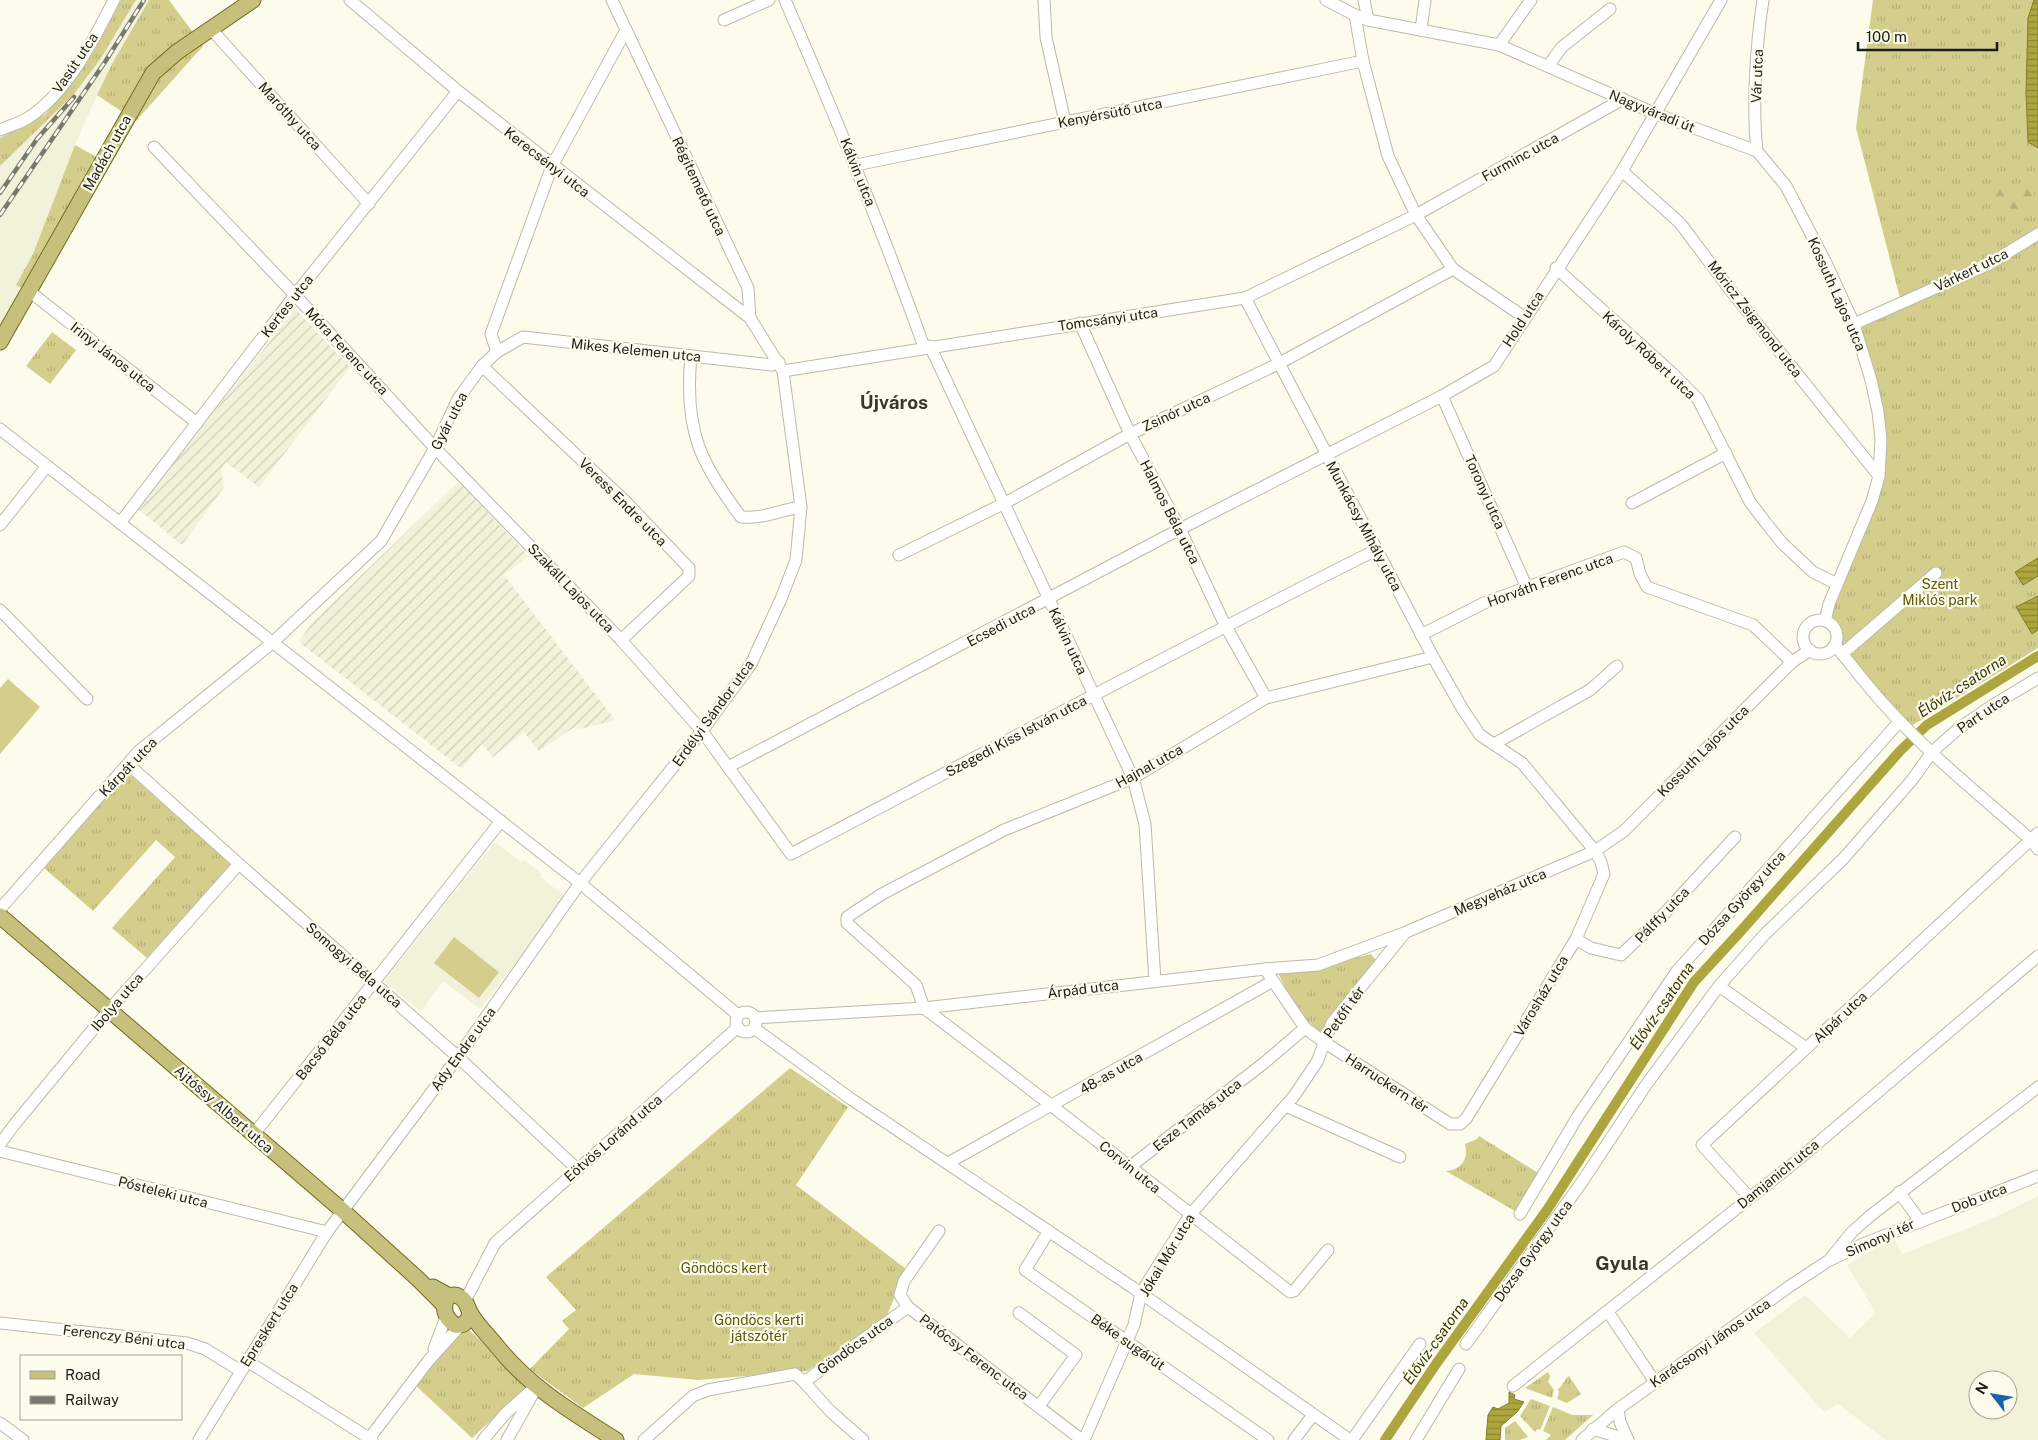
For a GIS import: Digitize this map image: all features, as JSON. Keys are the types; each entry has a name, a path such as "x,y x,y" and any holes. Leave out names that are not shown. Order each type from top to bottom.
{"main road":[{"name":"Madách utca","path":"0,342 153,73 164,62 253,0"},
{"name":"Ajtóssy Albert utca","path":"0,916 254,1134 418,1279 457,1310"},
{"path":"457,1310 536,1386 616,1440"}],"street":[{"name":"Vasút utca","path":"0,130 27,118 50,99 73,70 114,0"},
{"name":"Kerecsényi utca","path":"350,0 458,91 552,166 750,318"},
{"name":"Régitemető utca","path":"612,0 748,288 750,318 781,367"},
{"path":"724,20 769,0"},
{"name":"Kálvin utca","path":"785,0 856,165 927,347 1005,503 1133,778 1145,824 1156,981"},
{"path":"1044,0 1046,37 1066,122"},
{"name":"Nagyváradi út","path":"1326,0 1355,16 1368,20 1499,44 1656,114 1756,151"},
{"path":"1364,0 1368,20"},
{"path":"1421,30 1425,0"},
{"path":"1499,44 1531,0"},
{"name":"Hold utca","path":"1326,454 1442,396 1494,366 1556,268 1622,171 1721,0"},
{"name":"Vár utca","path":"1756,151 1758,31 1763,0"},
{"path":"1548,66 1562,47 1610,10"},
{"path":"1355,16 1363,61 1388,156 1416,215 1453,269 1524,317"},
{"name":"Maróthy utca","path":"211,29 369,204"},
{"path":"497,352 491,334 552,166 626,30"},
{"name":"Kenyérsütő utca","path":"856,165 1363,61"},
{"name":"Kertes utca","path":"120,523 295,295 458,91"},
{"name":"Furminc utca","path":"1416,215 1623,100"},
{"name":"Móra Ferenc utca","path":"154,147 295,295 435,448"},
{"name":"Kossuth Lajos utca","path":"1756,151 1786,186 1826,263 1854,324 1871,380 1878,412 1881,440 1879,476 1872,501 1829,604 1825,621"},
{"name":"Móricz Zsigmond utca","path":"1622,171 1680,222 1732,291 1879,476"},
{"name":"Tomcsányi utca","path":"781,367 927,347 1245,298 1416,215"},
{"name":"Várkert utca","path":"1854,324 1989,264 2038,234"},
{"name":"Károly Róbert utca","path":"1556,268 1698,399 1750,502 1782,543 1813,572 1837,584"},
{"name":"Zsinór utca","path":"899,555 1005,503 1130,434 1278,364 1453,269"},
{"name":"Irinyi János utca","path":"29,291 197,422"},
{"name":"Munkácsy Mihály utca","path":"1245,298 1376,550 1462,708 1480,735 1522,763 1596,851"},
{"name":"Halmos Béla utca","path":"1080,323 1130,434 1180,529 1225,625 1266,698"},
{"name":"Mikes Kelemen utca","path":"497,352 523,337 772,364 781,367"},
{"name":"Gyár utca","path":"272,644 382,541 435,448 458,399 482,366 497,352"},
{"path":"691,356 689,376 690,402 699,448 724,493 741,516 756,518 801,507"},
{"name":"Veress Endre utca","path":"482,366 624,501 689,568 688,576 621,640"},
{"name":"Erdélyi Sándor utca","path":"580,883 702,731 751,664 781,599 796,560 801,507 781,367"},
{"name":"Toronyi utca","path":"1442,396 1527,588"},
{"path":"0,429 272,644 580,883 738,1015"},
{"name":"Szakáll Lajos utca","path":"435,448 621,640 702,731"},
{"path":"1632,503 1726,453"},
{"name":"Ecsedi utca","path":"728,767 1326,454"},
{"path":"0,525 46,466"},
{"name":"Szegedi Kiss István utca","path":"702,731 791,854 1094,696 1225,625 1376,550"},
{"name":"Horváth Ferenc utca","path":"1421,635 1484,603 1624,552 1636,558 1640,574 1647,587 1753,624 1792,662"},
{"path":"1936,573 1838,649 1831,649 1821,654 1810,650 1804,641 1805,630 1813,622 1825,621 1834,628 1838,649 1882,702 1929,750 2036,841"},
{"path":"0,610 87,699"},
{"name":"Kárpát utca","path":"0,909 139,751 272,644"},
{"name":"Kossuth Lajos utca","path":"1596,851 1624,831 1792,662 1810,650"},
{"name":"Hajnal utca","path":"924,1008 916,985 847,923 848,917 882,894 1004,830 1133,778 1266,698 1433,656"},
{"path":"1494,744 1590,690 1617,666"},
{"name":"Part utca","path":"1929,750 1990,707 2038,678"},
{"name":"Dózsa György utca","path":"1520,1214 1578,1116 1677,971 1902,722"},
{"name":"Dózsa György utca","path":"1466,1344 1582,1182 1646,1086 1719,986 1765,934 1844,858 1912,780 1929,750"},
{"name":"Somogyi Béla utca","path":"128,764 458,1057 577,1169"},
{"name":"Bacsó Béla utca","path":"254,1134 501,822"},
{"name":"Pálffy utca","path":"1576,939 1591,948 1621,955 1662,916 1736,838"},
{"name":"Alpár utca","path":"1749,1197 1702,1145 1806,1048 2036,841"},
{"name":"Megyeház utca","path":"1404,933 1596,851"},
{"name":"Városház utca","path":"1445,1121 1460,1124 1466,1119 1576,939 1604,874 1596,851"},
{"name":"Ibolya utca","path":"0,1144 109,1010 239,864"},
{"name":"Ady Endre utca","path":"343,1212 458,1057 580,883"},
{"name":"Árpád utca","path":"758,1024 924,1008 1265,969 1318,965 1404,933"},
{"name":"Petőfi tér","path":"1265,969 1305,1028 1324,1042 1332,1023 1404,933"},
{"path":"1377,943 1386,956"},
{"name":"Damjanich utca","path":"1513,1386 1798,1159 2038,956"},
{"name":"48-as utca","path":"948,1164 1273,981"},
{"path":"1719,986 1806,1048"},
{"name":"Corvin utca","path":"924,1008 1054,1106 1290,1292 1294,1291 1328,1250"},
{"path":"738,1015 748,1012 758,1024 851,1099 1141,1293 1351,1440 1420,1344"},
{"path":"738,1015 736,1021 738,1027 746,1032 758,1024"},
{"name":"Eötvös Loránd utca","path":"457,1310 495,1243 738,1027"},
{"name":"Esze Tamás utca","path":"1131,1166 1264,1063 1305,1028"},
{"name":"Harruckern tér","path":"1324,1042 1445,1121"},
{"name":"Jókai Mór utca","path":"1083,1440 1134,1325 1141,1293 1190,1215 1294,1096 1317,1062 1324,1042"},
{"path":"1899,1192 2038,1087"},
{"path":"1286,1106 1400,1157"},
{"name":"Pósteleki utca","path":"0,1152 327,1232"},
{"name":"Dob utca","path":"1920,1221 2038,1176"},
{"name":"Simonyi tér","path":"1899,1192 1920,1221 1863,1244 1828,1261 1852,1232 1899,1192"},
{"name":"Epreskert utca","path":"199,1440 327,1232 343,1212"},
{"path":"908,1307 900,1296 904,1281 939,1231"},
{"name":"Béke sugárút","path":"1049,1231 1026,1270 1268,1440"},
{"path":"1852,1232 1863,1244"},
{"name":"Karácsonyi János utca","path":"1582,1440 1618,1409 1655,1382 1828,1261"},
{"name":"Göndöcs utca","path":"644,1440 693,1396 708,1390 795,1374 804,1382 908,1307"},
{"name":"Patócsy Ferenc utca","path":"908,1307 1083,1440"},
{"path":"247,1361 370,1439 429,1360 457,1310"},
{"path":"429,1360 441,1335 457,1310"},
{"path":"1608,1312 1655,1382"},
{"name":"Patócsy Ferenc utca","path":"1019,1313 1076,1355 1039,1406"},
{"name":"Ferenczy Béni utca","path":"0,1323 187,1342 241,1371"},
{"path":"1416,1440 1459,1369"},
{"path":"804,1382 830,1411 863,1440"},
{"path":"483,1440 495,1424 536,1386"},
{"path":"507,1440 534,1395 536,1386"},
{"path":"1618,1409 1620,1422 1628,1440"},
{"path":"1294,1440 1313,1414"},
{"path":"0,1423 23,1440"},
{"path":"1593,1429 1628,1440"}],"shaded area":[{"path":"136,0 149,0 112,64 97,95 75,145 33,254 16,284 21,288 0,325 0,166 74,94 99,61"},
{"path":"2034,0 2038,0 2038,148 2028,142 2026,93 2028,18"},
{"path":"295,309 350,367 259,487 226,462 221,469 224,487 182,545 138,509"},
{"path":"459,481 528,556 504,575 615,720 580,729 576,726 539,751 524,732 493,757 482,744 462,769 299,642 310,625"},
{"path":"2038,558 2038,576 2023,585 2015,572"},
{"path":"2038,596 2038,630 2032,634 2016,607"},
{"path":"495,842 522,863 524,860 542,874 540,877 566,897 480,1009 443,981 421,1011 384,981"},
{"path":"2038,1196 2038,1440 1886,1440 1838,1404 1824,1412 1754,1333 1805,1295 1850,1338 1876,1313 1847,1265 1894,1238 1902,1254 1987,1221"},
{"path":"1509,1392 1515,1395 1514,1399 1524,1402 1517,1412 1501,1426 1500,1440 1486,1440 1488,1415 1493,1407 1498,1409 1509,1403"}],"green space":[{"path":"121,0 136,0 99,61 74,94 0,166 0,138 46,114 104,33"},
{"path":"149,0 169,0 203,46 136,121 97,95 112,64"},
{"name":"Szent Miklós park","path":"1873,0 2038,0 2038,648 1913,725 1882,702 1835,645 1834,628 1825,621 1872,501 1881,440 1854,324 1901,302 1856,128"},
{"path":"75,145 109,164 35,296 16,285 33,254"},
{"path":"1997,186 2030,189 2035,194 2023,207 2026,220 2015,226 2006,208 1987,196"},
{"path":"52,332 76,350 50,384 26,366"},
{"path":"8,679 40,707 0,754 0,688"},
{"path":"128,773 231,864 147,958 112,928 175,857 156,840 93,911 44,868"},
{"path":"454,937 499,972 479,998 434,963"},
{"path":"1371,954 1377,962 1323,1035 1297,1011 1278,973 1314,968"},
{"name":"Göndöcs kert","path":"790,1068 848,1107 796,1185 906,1269 886,1318 807,1371 699,1380 634,1374 583,1408 530,1369 569,1329 562,1321 576,1310 546,1277"},
{"path":"1479,1136 1543,1176 1520,1214 1446,1171 1456,1168 1463,1163 1466,1154 1465,1144 1477,1139"},
{"path":"466,1327 529,1385 472,1438 413,1383"},
{"path":"1548,1372 1550,1376 1548,1382 1554,1390 1552,1398 1525,1388"},
{"path":"1569,1376 1581,1394 1567,1403 1557,1399 1558,1389"},
{"path":"1531,1399 1550,1406 1540,1430 1537,1429 1535,1432 1520,1416"},
{"path":"1553,1407 1572,1415 1593,1415 1565,1440 1546,1440 1551,1435 1543,1431"},
{"path":"1515,1421 1528,1437 1519,1440 1505,1440 1505,1428"}],"waterway":[{"name":"Élővíz-csatorna","path":"1385,1440 1436,1364 1547,1210 1694,982 1900,751 1927,725 2038,656"}],"railway":[{"path":"0,215 105,62 144,0"},
{"path":"0,193 37,139 74,97"}],"district":[{"name":"Újváros","path":"894,402"},
{"name":"Gyula","path":"1622,1263"}],"park label":[{"name":"Göndöcs kerti játszótér","path":"759,1328"}]}
